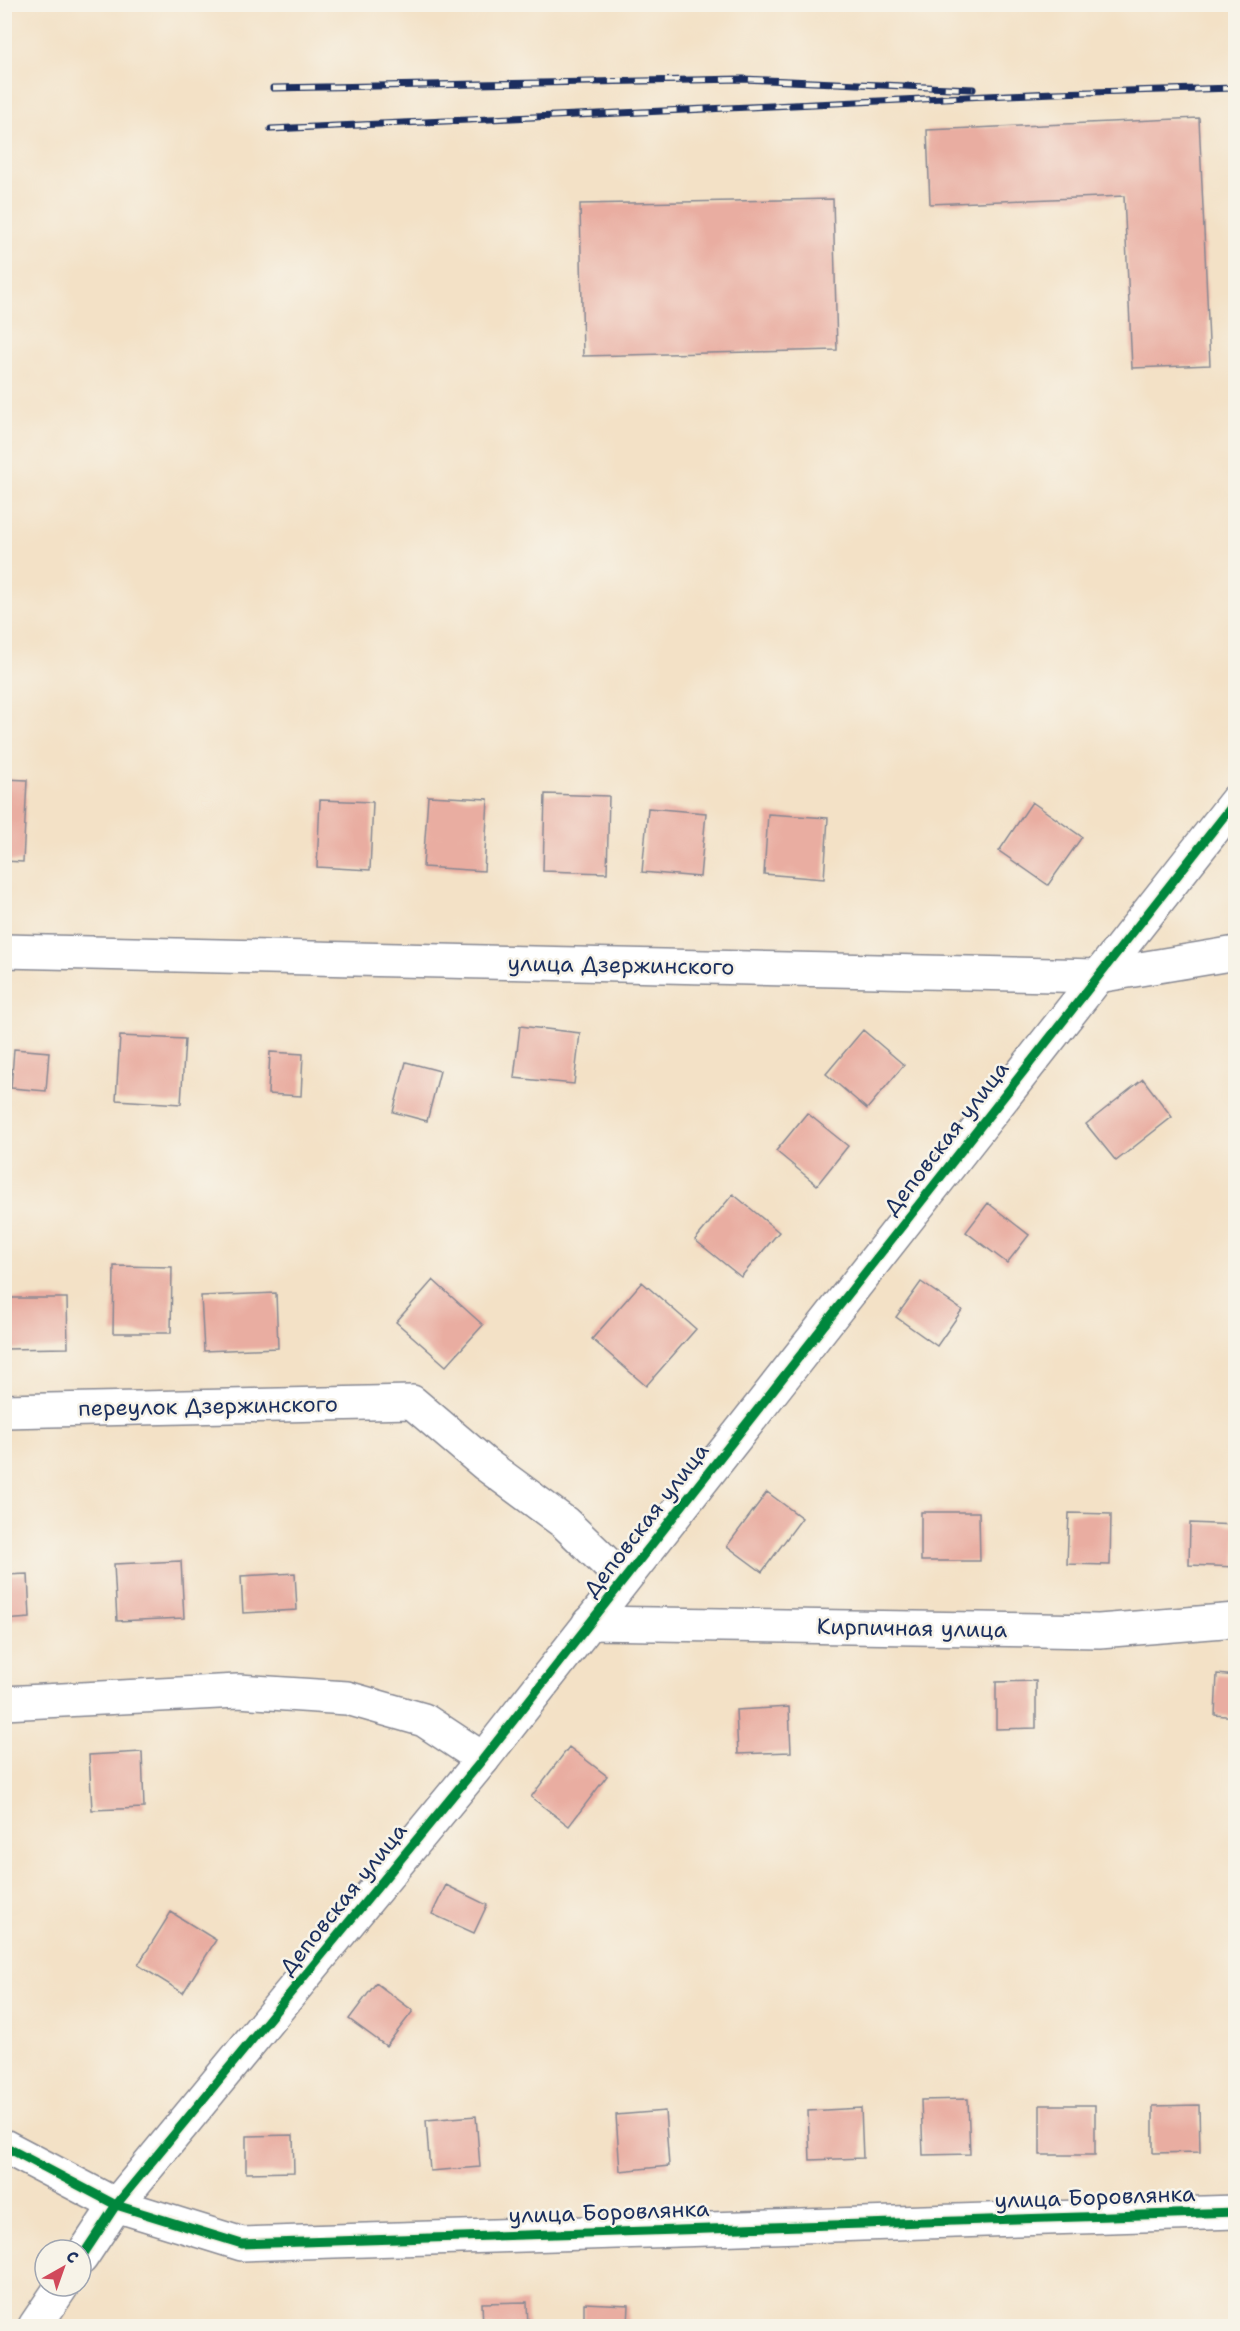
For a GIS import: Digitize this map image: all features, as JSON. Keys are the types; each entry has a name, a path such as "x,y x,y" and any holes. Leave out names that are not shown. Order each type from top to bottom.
{"street":[{"name":"Деповская улица","path":"93,2240 116,2205 483,1759 1236,801"},
{"name":"улица Дзержинского","path":"4,951 1098,976 1236,953"},
{"name":"переулок Дзержинского","path":"4,1411 412,1402 485,1464 565,1523 623,1579"},
{"name":"Кирпичная улица","path":"589,1623 1099,1631 1236,1620"},
{"path":"4,1703 238,1691 347,1698 424,1720 483,1759"},
{"name":"улица Боровлянка","path":"4,2146 116,2205 242,2244 1236,2212"},
{"path":"35,2326 54,2298"}],"building":[{"path":"1199,118 1210,365 1132,368 1124,196 930,204 927,130"},
{"path":"833,199 837,350 583,356 580,204"},
{"path":"4,779 27,780 23,862 4,861"},
{"path":"545,794 609,796 607,873 543,871"},
{"path":"428,796 488,799 484,871 423,867"},
{"path":"320,800 373,802 370,870 317,867"},
{"path":"1032,802 1082,837 1048,885 999,851"},
{"path":"648,808 706,813 700,877 642,872"},
{"path":"768,814 828,818 824,879 764,874"},
{"path":"520,1026 580,1033 574,1084 514,1078"},
{"path":"863,1030 904,1065 867,1109 826,1074"},
{"path":"120,1036 185,1039 181,1104 116,1100"},
{"path":"14,1049 49,1052 46,1091 11,1088"},
{"path":"270,1052 303,1054 301,1096 268,1094"},
{"path":"406,1062 440,1071 427,1121 393,1112"},
{"path":"1143,1079 1172,1117 1116,1161 1086,1124"},
{"path":"807,1113 848,1146 817,1185 776,1151"},
{"path":"733,1194 779,1232 741,1277 695,1240"},
{"path":"988,1203 1029,1235 1007,1263 966,1232"},
{"path":"114,1266 172,1267 171,1333 113,1333"},
{"path":"433,1280 483,1325 446,1366 396,1322"},
{"path":"642,1282 696,1329 646,1386 592,1339"},
{"path":"921,1282 962,1310 937,1346 896,1317"},
{"path":"276,1293 278,1348 204,1351 201,1296"},
{"path":"4,1298 67,1298 68,1348 4,1349"},
{"path":"767,1492 802,1518 762,1572 727,1546"},
{"path":"921,1512 979,1512 980,1561 921,1561"},
{"path":"1069,1513 1111,1514 1110,1565 1067,1564"},
{"path":"1190,1523 1236,1525 1236,1567 1189,1565"},
{"path":"181,1561 184,1618 117,1621 114,1564"},
{"path":"295,1573 297,1610 243,1613 241,1576"},
{"path":"28,1574 30,1618 4,1620 4,1575"},
{"path":"1217,1674 1236,1676 1236,1717 1215,1715"},
{"path":"1036,1681 1036,1728 996,1729 996,1682"},
{"path":"789,1707 791,1752 738,1754 736,1710"},
{"path":"569,1747 607,1776 569,1826 531,1797"},
{"path":"142,1752 144,1808 92,1810 89,1755"},
{"path":"446,1885 487,1905 474,1933 432,1914"},
{"path":"171,1912 216,1940 183,1993 138,1965"},
{"path":"376,1983 413,2011 386,2046 349,2019"},
{"path":"968,2099 970,2154 923,2155 921,2100"},
{"path":"1040,2105 1095,2105 1095,2155 1040,2155"},
{"path":"1199,2105 1200,2152 1153,2153 1153,2106"},
{"path":"861,2108 863,2158 810,2160 808,2111"},
{"path":"665,2111 669,2166 620,2171 616,2115"},
{"path":"476,2116 480,2167 430,2171 426,2120"},
{"path":"293,2135 294,2172 246,2173 246,2136"},
{"path":"527,2302 528,2326 483,2326 482,2303"},
{"path":"584,2303 629,2305 628,2326 584,2326"},
{"path":"804,2322 804,2326 748,2326 748,2325"}],"railway":[{"path":"273,88 743,79 973,89"},
{"path":"271,129 1054,93 1236,88"}],"cycle path":[{"path":"93,2240 116,2205 483,1759 1236,801"},
{"path":"4,2146 116,2205 242,2244 1236,2212"}]}
